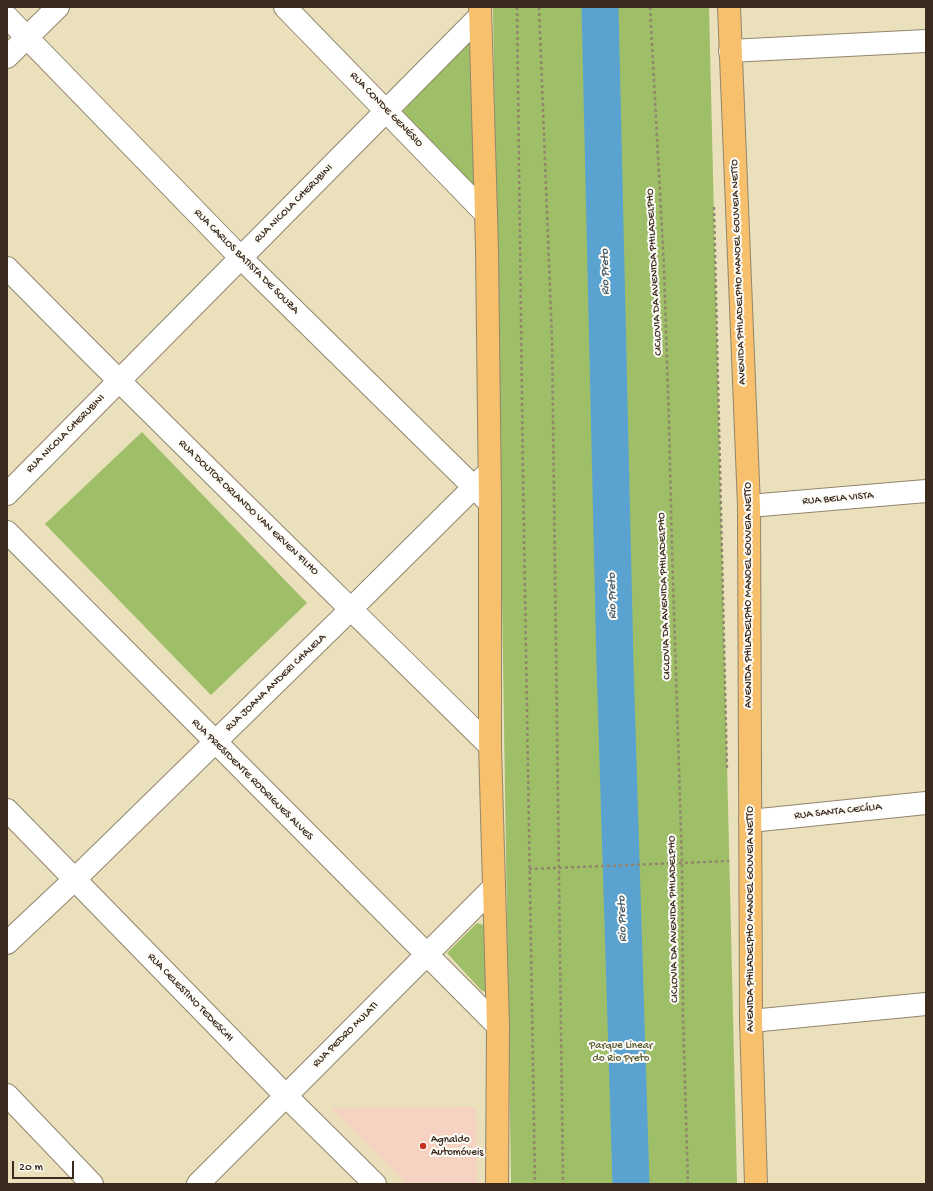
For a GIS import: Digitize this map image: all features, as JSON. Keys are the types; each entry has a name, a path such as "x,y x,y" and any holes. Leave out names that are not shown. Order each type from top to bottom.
{"main road":[{"name":"AVENIDA PHILADELPHO MANOEL GOUVEIA NETTO","path":"729,7 749,506 751,1021 756,1184"},
{"path":"480,12 486,214 490,471 490,746 498,1026 497,1184"}],"street":[{"path":"7,57 58,7"},
{"name":"RUA CONDE GENÉSIO","path":"285,7 486,214"},
{"name":"RUA NICOLA CHERUBINI","path":"7,494 386,111 480,12"},
{"name":"RUA CARLOS BATISTA DE SOUZA","path":"7,17 241,258 490,503"},
{"path":"730,51 926,41"},
{"name":"RUA DOUTOR ORLANDO VAN ERVEN FILHO","path":"7,268 118,382 490,746"},
{"name":"RUA JOANA ANDERI CHALELA","path":"7,943 215,743 490,471"},
{"name":"RUA BELA VISTA","path":"749,506 926,491"},
{"name":"RUA PRESIDENTE RODRIGUES ALVES","path":"7,532 215,743 498,1026"},
{"name":"RUA SANTA CECÍLIA","path":"750,821 926,803"},
{"name":"RUA CELESTINO TEDESCHI","path":"7,810 374,1184"},
{"name":"RUA PEDRO MULATI","path":"198,1184 494,887"},
{"path":"751,1021 926,1004"},
{"path":"7,1095 92,1184"}],"path":[{"path":"517,7 535,1184"},
{"path":"539,7 552,340 563,1184"},
{"name":"CICLOVIA DA AVENIDA PHILADELPHO","path":"650,7 664,267 682,863 683,1017 688,1184"},
{"path":"714,206 727,773"},
{"path":"530,868 729,861 729,868"}],"shaded area":[{"name":"Agnaldo Automóveis","path":"476,1107 477,1184 407,1184 331,1108"}],"green space":[{"name":"Parque Linear do Rio Preto","path":"493,7 709,7 737,1184 511,1184"},
{"path":"472,39 476,190 402,112"},
{"path":"142,432 307,603 211,695 45,524"},
{"path":"477,923 484,925 487,993 481,990 447,953"}],"waterway":[{"name":"Rio Preto","path":"600,7 615,664 631,1184"}],"place":[{"name":"Agnaldo Automóveis","path":"423,1146"}]}
